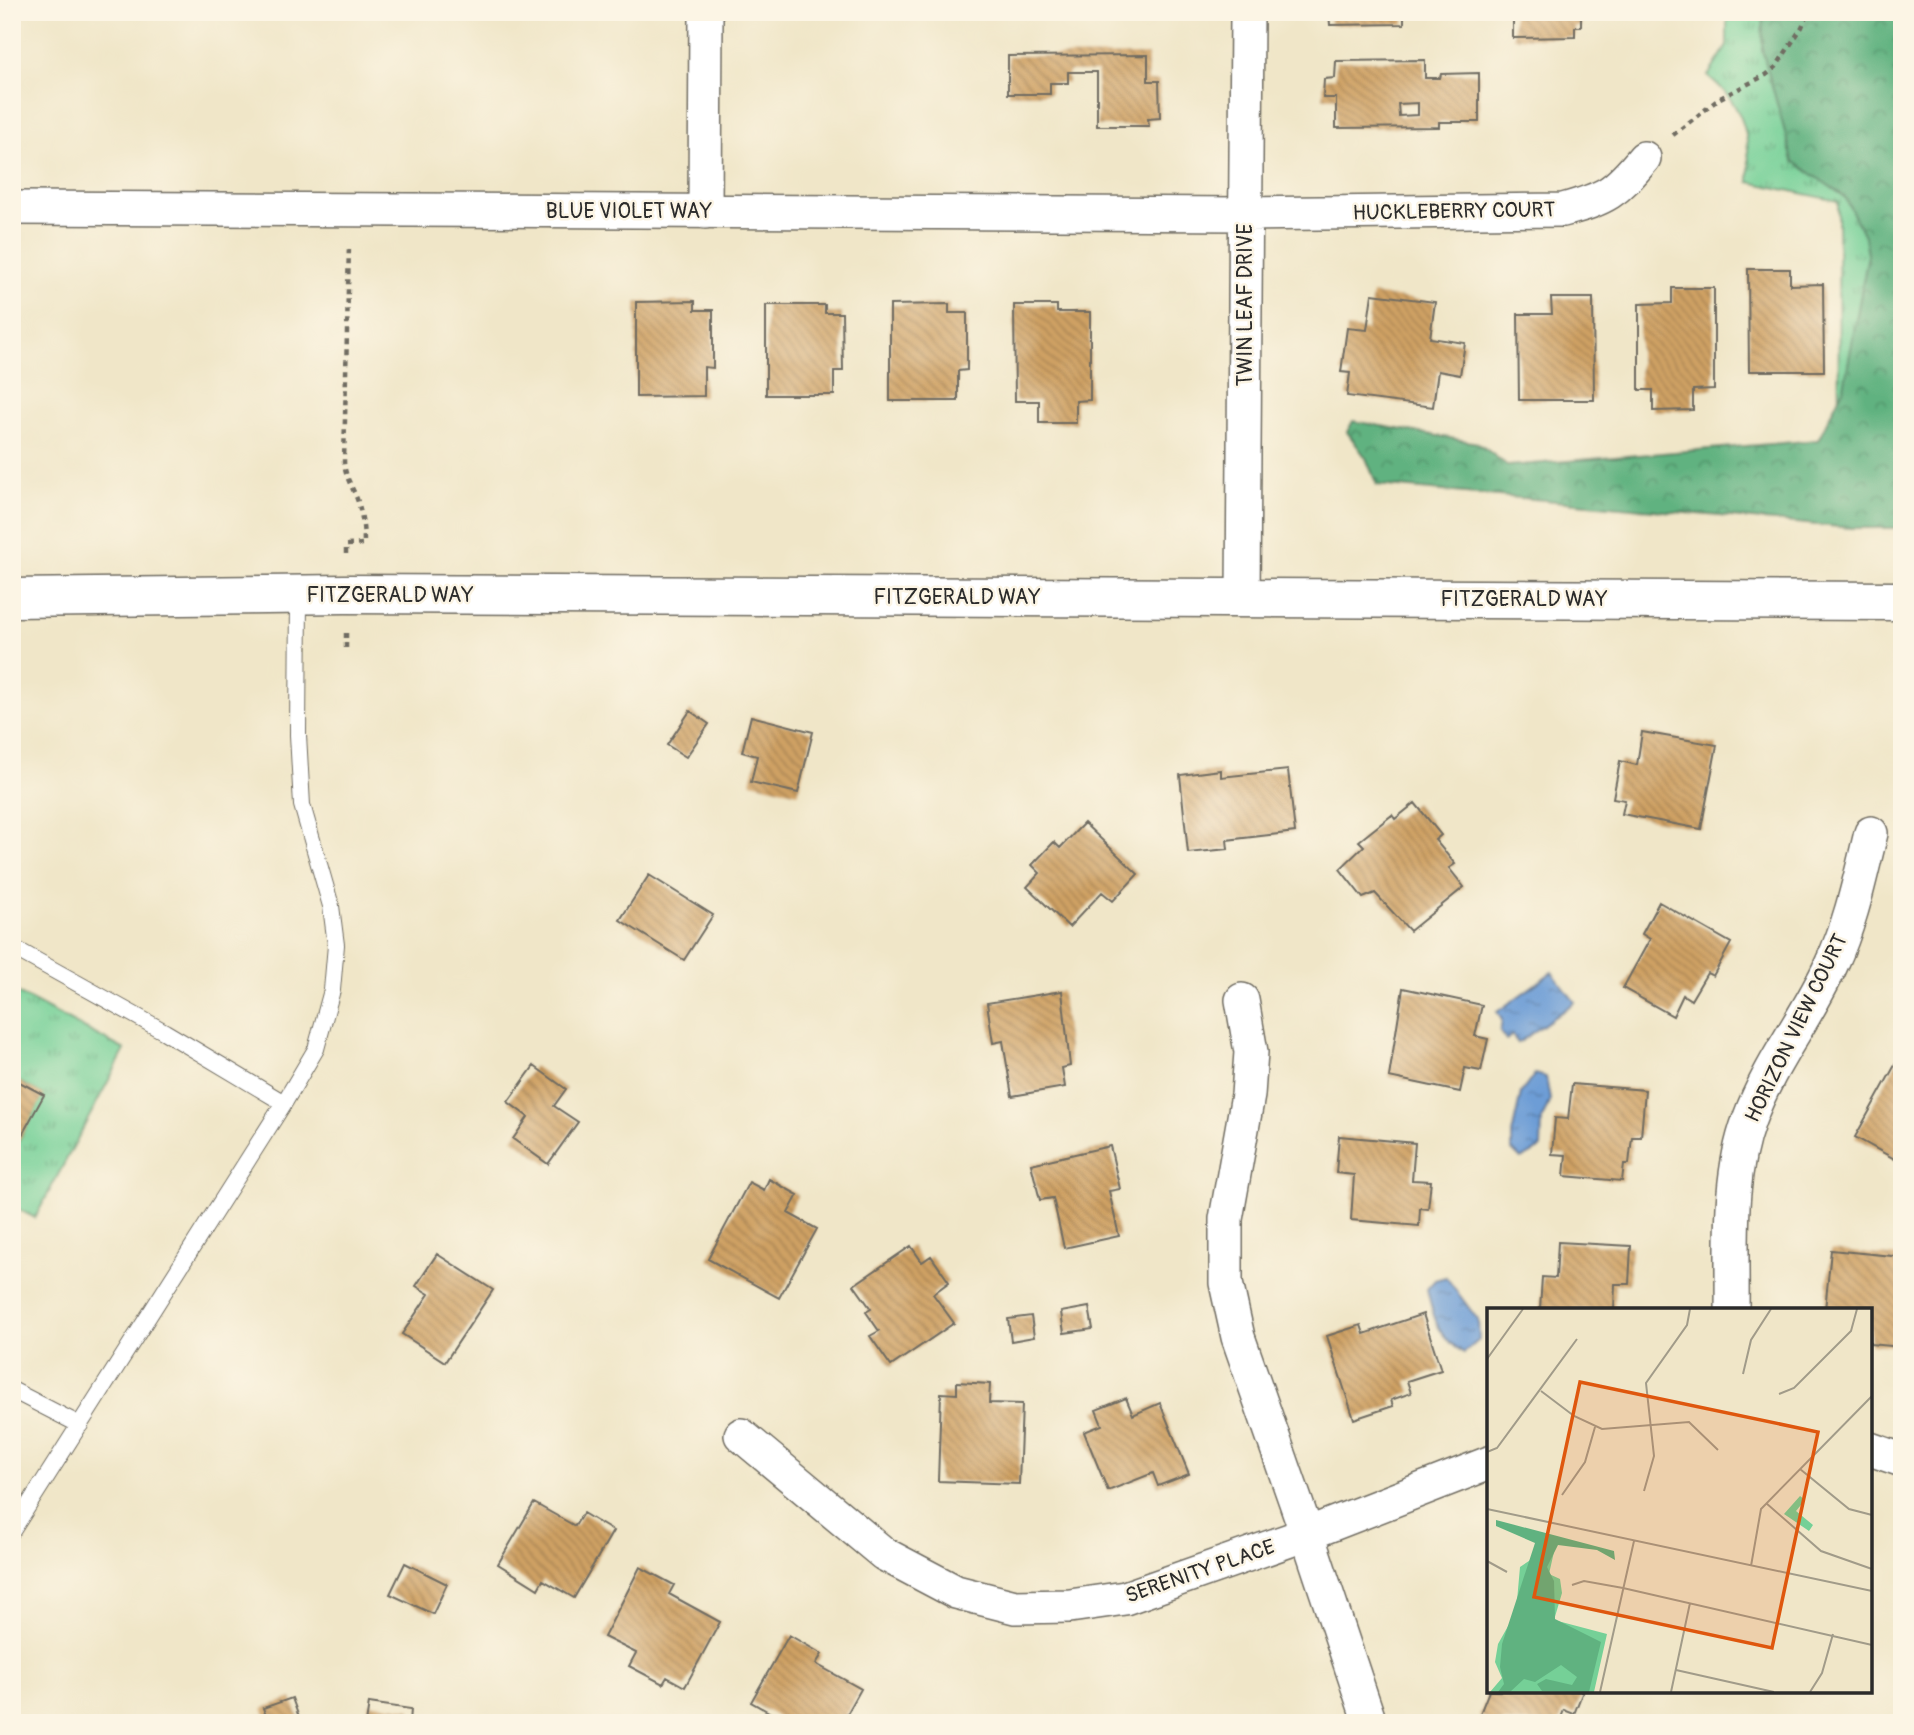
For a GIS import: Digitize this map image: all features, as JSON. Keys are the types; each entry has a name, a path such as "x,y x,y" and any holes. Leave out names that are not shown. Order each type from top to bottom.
{"street":[{"path":"705,212 706,12"},
{"name":"TWIN LEAF DRIVE","path":"1243,598 1247,12"},
{"name":"HUCKLEBERRY COURT","path":"1246,214 1563,210 1600,200 1624,182 1644,158"},
{"name":"BLUE VIOLET WAY","path":"12,208 1246,214"},
{"name":"FITZGERALD WAY","path":"12,597 345,594 1902,601"},
{"name":"HORIZON VIEW COURT","path":"1732,1308 1736,1170 1748,1121 1768,1077 1830,967 1851,916 1871,833"},
{"path":"1242,1000 1251,1052 1248,1095 1226,1219 1226,1283 1238,1337 1370,1723"},
{"name":"SERENITY PLACE","path":"741,1435 884,1554 956,1592 1014,1607 1070,1605 1125,1598 1307,1534 1487,1464"},
{"path":"1872,1450 1902,1460"}],"lane":[{"path":"12,1531 316,1049 332,990 336,945 331,906 302,805 298,735 299,595"},
{"path":"12,947 284,1103"},
{"path":"12,1390 80,1425"}],"path":[{"path":"1644,158 1720,98 1766,75 1776,67 1802,27 1808,12"},
{"path":"346,648 346,545 364,544 357,499 344,473 350,209"}],"green space":[{"path":"1727,12 1902,12 1902,453 1839,453 1838,201 1749,182 1748,150 1743,123 1730,99 1708,76 1727,46"},
{"path":"1763,12 1902,12 1902,528 1851,528 1377,485 1366,458 1347,432 1353,421 1478,443 1508,466 1818,440 1844,387 1868,254 1865,238 1845,197 1793,161 1762,50"},
{"path":"12,990 125,1050 35,1218 12,1206 12,1153 43,1095 12,1078"}],"water":[{"path":"1552,972 1575,1002 1518,1043 1512,1035 1506,1040 1500,1032 1502,1020 1497,1012"},
{"path":"1535,1074 1546,1077 1550,1100 1542,1119 1541,1148 1521,1159 1512,1150 1512,1134 1521,1093"},
{"path":"1446,1277 1478,1320 1479,1340 1464,1353 1442,1333 1429,1300 1427,1289 1435,1280"}],"building":[{"path":"1329,12 1404,12 1404,24 1330,25"},
{"path":"1513,12 1581,12 1581,27 1575,27 1575,37 1513,38"},
{"path":"1148,55 1148,81 1159,81 1160,118 1148,119 1149,126 1097,126 1097,72 1068,72 1068,83 1050,83 1050,94 1008,94 1008,56"},
{"path":"1425,60 1425,78 1440,78 1441,74 1479,73 1479,122 1439,122 1439,127 1336,128 1336,98 1323,98 1324,79 1335,78 1336,61","holes":["1418,103 1418,115 1399,116 1398,104"]},
{"path":"1748,269 1790,269 1790,285 1823,284 1824,371 1749,371"},
{"path":"1672,288 1714,288 1714,389 1693,390 1693,410 1653,411 1653,390 1639,390 1639,304 1672,303"},
{"path":"1372,294 1435,302 1430,338 1465,343 1460,375 1438,371 1433,407 1347,396 1350,373 1341,372 1347,328 1367,330"},
{"path":"1551,298 1593,298 1594,400 1519,400 1518,314 1552,314"},
{"path":"695,301 695,310 713,310 713,368 704,367 704,396 636,397 636,302"},
{"path":"949,304 949,313 967,313 967,370 958,371 958,401 890,401 890,305"},
{"path":"766,305 825,305 825,313 842,313 843,371 834,371 834,395 766,395"},
{"path":"1014,305 1057,305 1057,312 1090,312 1090,400 1076,401 1076,423 1039,423 1039,401 1015,401"},
{"path":"690,711 709,724 686,757 667,745"},
{"path":"751,716 813,732 798,793 751,782 757,756 742,752"},
{"path":"1642,732 1717,745 1701,829 1622,814 1625,800 1613,798 1620,761 1637,765"},
{"path":"1221,770 1221,777 1288,770 1295,832 1227,840 1228,849 1188,853 1180,775"},
{"path":"1415,803 1441,835 1435,840 1455,864 1449,868 1464,887 1410,931 1375,893 1363,898 1340,869 1364,846 1359,841 1392,815 1395,819"},
{"path":"1084,823 1138,874 1113,901 1102,892 1069,927 1027,887 1040,873 1032,865 1054,842 1060,848"},
{"path":"649,875 713,915 684,960 620,920"},
{"path":"1659,902 1731,943 1713,976 1707,973 1691,1000 1683,995 1673,1016 1623,988 1650,939 1642,934"},
{"path":"1403,988 1482,1005 1475,1036 1488,1039 1481,1071 1465,1068 1460,1092 1389,1077"},
{"path":"1062,991 1070,1066 1062,1068 1065,1087 1012,1096 1003,1041 993,1043 987,1003"},
{"path":"1900,1056 1902,1057 1902,1163 1855,1137"},
{"path":"534,1066 566,1089 554,1106 578,1122 548,1164 513,1139 528,1117 508,1102"},
{"path":"12,1078 44,1095 12,1153"},
{"path":"1572,1084 1645,1090 1641,1137 1632,1137 1629,1164 1624,1164 1622,1181 1564,1176 1566,1155 1552,1154 1555,1118 1568,1119"},
{"path":"1339,1136 1415,1143 1412,1180 1431,1181 1428,1209 1420,1208 1419,1226 1351,1220 1354,1175 1336,1173"},
{"path":"1110,1146 1120,1189 1109,1191 1119,1236 1064,1248 1053,1198 1040,1200 1031,1164"},
{"path":"769,1179 798,1195 788,1213 817,1229 779,1298 708,1259 749,1182 764,1190"},
{"path":"1558,1242 1631,1246 1629,1284 1615,1284 1614,1308 1540,1308 1542,1277 1556,1278"},
{"path":"911,1246 922,1262 931,1256 949,1282 933,1294 954,1323 891,1366 870,1336 879,1331 866,1312 871,1309 854,1285"},
{"path":"1831,1250 1902,1257 1902,1347 1872,1344 1872,1308 1825,1308"},
{"path":"437,1254 493,1290 445,1362 402,1334 429,1294 416,1286"},
{"path":"1089,1307 1093,1329 1064,1333 1061,1312"},
{"path":"1423,1314 1441,1370 1407,1381 1411,1393 1391,1400 1393,1406 1354,1419 1327,1336 1361,1325 1364,1334"},
{"path":"1031,1316 1034,1337 1011,1341 1008,1319"},
{"path":"957,1382 990,1384 989,1403 1022,1404 1019,1484 938,1481 941,1393 957,1394"},
{"path":"1126,1398 1133,1415 1160,1403 1189,1474 1158,1486 1153,1473 1108,1491 1084,1432 1102,1425 1096,1410"},
{"path":"534,1503 575,1526 583,1513 613,1531 574,1598 543,1580 538,1589 498,1564"},
{"path":"405,1563 447,1584 433,1614 390,1594"},
{"path":"640,1567 674,1585 669,1594 720,1622 685,1687 667,1677 663,1684 629,1666 636,1653 604,1637"},
{"path":"789,1635 822,1654 816,1664 861,1689 842,1723 781,1723 783,1720 751,1702"},
{"path":"1488,1693 1582,1693 1574,1714 1564,1710 1559,1723 1496,1723 1479,1716"},
{"path":"292,1698 301,1723 269,1723 263,1708"},
{"path":"369,1703 411,1709 410,1723 366,1723"},
{"path":"1053,1719 1087,1720 1087,1723 1053,1723"}]}
